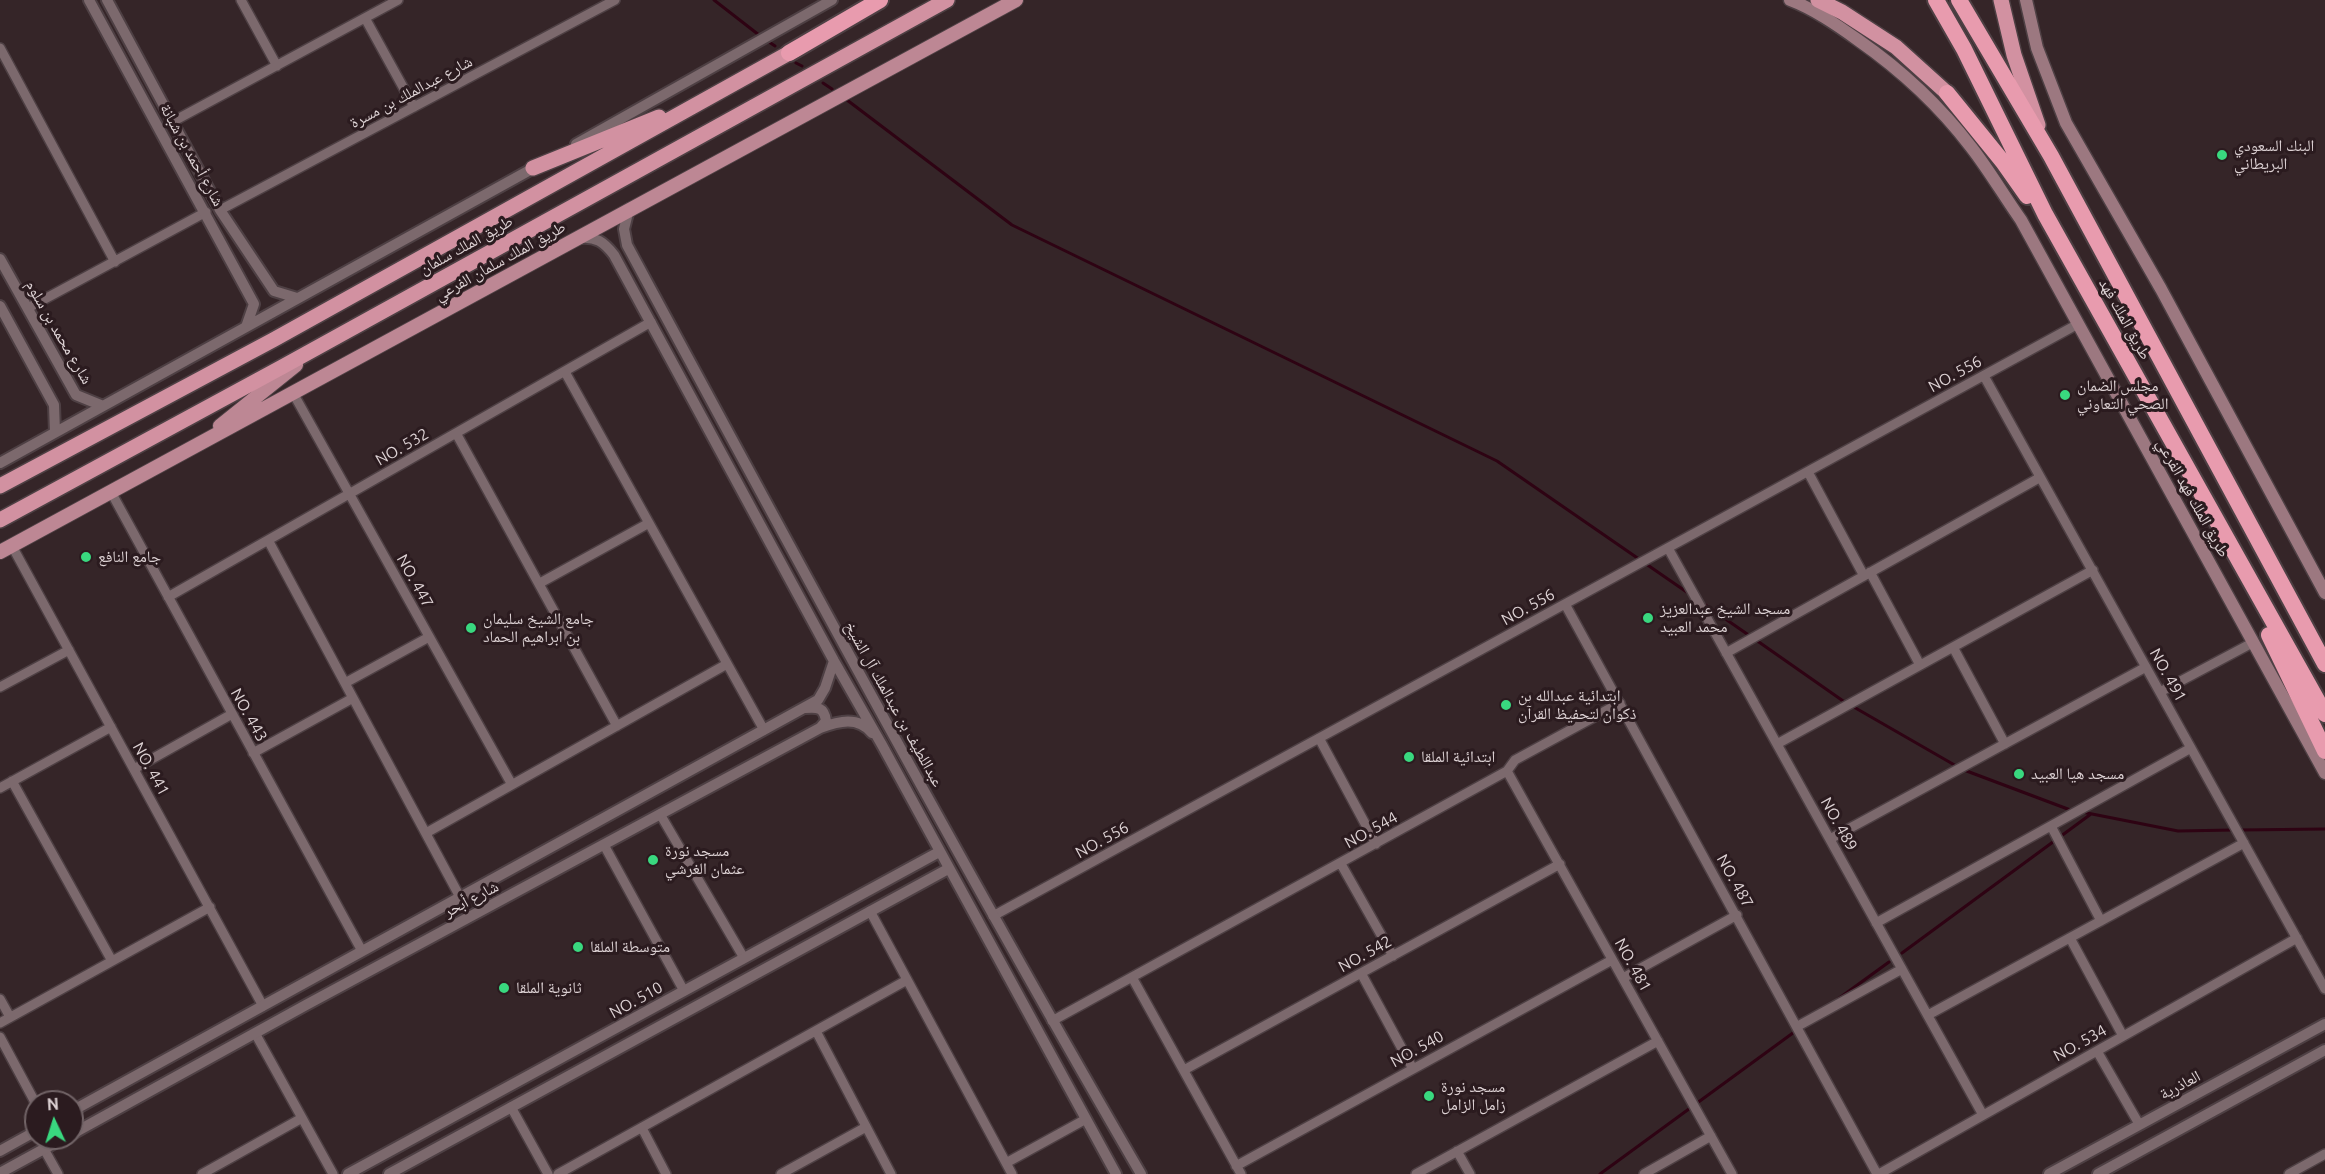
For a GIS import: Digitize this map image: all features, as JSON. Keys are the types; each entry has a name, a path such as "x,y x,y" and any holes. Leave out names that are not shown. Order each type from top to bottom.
{"highway":[{"path":"789,53 880,0"},
{"name":"طريق الملك سلمان","path":"0,486 273,340 888,0"},
{"name":"طريق الملك سلمان","path":"0,520 317,348 947,0"},
{"path":"1818,0 1842,12 1896,47 1947,93 2003,162 2035,208 2045,214"},
{"name":"طريق الملك فهد","path":"1936,0 1964,49 2045,214 2325,714"},
{"name":"طريق الملك فهد","path":"1959,0 2045,145 2325,664"},
{"path":"2001,0 2014,55 2045,145"},
{"path":"533,168 726,89"},
{"path":"2229,544 2236,569 2325,751"}],"main road":[{"name":"طريق الملك سلمان الفرعي","path":"6,549 1016,0"},
{"name":"طريق الملك فهد الفرعي","path":"1790,0 1845,31 1880,56 1918,87 1973,148 2021,220 2325,773"},
{"path":"2026,0 2037,48 2066,123 2161,289 2325,593"},
{"path":"192,448 317,348"}],"street":[{"name":"شارع أحمد بن شبانة","path":"88,0 206,212 254,304 246,327"},
{"name":"شارع أحمد بن شبانة","path":"106,0 220,210 274,291 297,298"},
{"path":"241,0 277,66"},
{"path":"172,122 398,0"},
{"name":"شارع عبدالملك بن مسرة","path":"220,210 615,0"},
{"path":"0,463 832,0"},
{"path":"365,18 414,107"},
{"path":"0,48 115,262"},
{"path":"576,238 591,237 599,240 614,255 621,245 627,245 624,229 628,210"},
{"path":"28,308 206,212"},
{"name":"عبداللطيف بن عبدالملك آل الشيخ","path":"627,245 771,513 993,916 1141,1174"},
{"name":"عبداللطيف بن عبدالملك آل الشيخ","path":"614,255 1116,1174"},
{"name":"شارع محمد بن سلوم","path":"0,259 76,395 103,406"},
{"path":"0,306 54,405 55,432"},
{"name":"NO. 532","path":"168,597 651,322"},
{"name":"NO. 556","path":"993,916 2078,324"},
{"path":"565,372 764,730"},
{"name":"NO. 491","path":"1984,376 2325,988"},
{"name":"NO. 447","path":"294,393 512,783"},
{"path":"456,433 617,726"},
{"path":"1808,472 1920,665"},
{"path":"1726,653 2039,478"},
{"name":"NO. 443","path":"111,492 362,951"},
{"path":"540,583 649,523"},
{"path":"268,540 460,897"},
{"name":"NO. 489","path":"1668,548 1983,1115"},
{"name":"NO. 441","path":"6,549 69,650 263,1006"},
{"path":"1777,744 2093,570"},
{"name":"NO. 487","path":"1565,604 1878,1174"},
{"path":"345,683 429,637"},
{"path":"2160,692 2254,642"},
{"path":"1953,647 2005,744"},
{"path":"0,687 69,650"},
{"name":"شارع أبحر","path":"84,1104 818,700 825,688 834,661"},
{"path":"426,833 728,664"},
{"path":"1830,839 2146,667"},
{"path":"254,753 353,698"},
{"name":"NO. 544","path":"1052,1021 1341,864 1507,771 1515,760 1620,703"},
{"path":"804,708 821,708 825,713 826,721 820,728"},
{"path":"134,769 232,714"},
{"name":"شارع أبحر","path":"84,1127 820,728 844,720 866,725 882,745"},
{"path":"0,788 111,727"},
{"path":"1319,738 1376,844"},
{"path":"1876,923 2191,748"},
{"name":"NO. 481","path":"1507,771 1732,1174"},
{"path":"12,781 112,961"},
{"path":"660,814 744,958"},
{"path":"2050,826 2101,921"},
{"path":"1928,1015 2244,843"},
{"path":"604,845 684,991"},
{"name":"NO. 510","path":"348,1174 939,852"},
{"path":"923,860 934,859 937,862 938,867 933,877"},
{"path":"1341,864 1393,956"},
{"name":"NO. 542","path":"1184,1070 1560,864"},
{"name":"NO. 510","path":"389,1174 948,869"},
{"path":"0,1023 210,908"},
{"path":"870,911 1012,1174"},
{"path":"1623,978 1737,915"},
{"path":"2070,938 2123,1036"},
{"name":"NO. 534","path":"1878,1174 2297,938"},
{"name":"NO. 540","path":"1238,1170 1413,1069 1612,960"},
{"path":"1797,1026 1902,969"},
{"path":"1361,973 1413,1069"},
{"path":"1133,979 1238,1170"},
{"path":"558,1174 907,980"},
{"path":"0,999 10,1017"},
{"name":"العاذرية","path":"2049,1174 2325,1024"},
{"path":"816,1031 891,1174"},
{"path":"255,1033 333,1174"},
{"path":"0,1037 28,1090"},
{"path":"1416,1174 1658,1041"},
{"path":"2098,1174 2325,1050"},
{"path":"2097,1051 2139,1124"},
{"path":"501,1091 548,1174"},
{"path":"202,1174 302,1118"},
{"path":"1006,1163 1086,1119"},
{"path":"780,1174 866,1127"},
{"path":"642,1128 666,1174"},
{"path":"1644,1174 1711,1136"},
{"path":"0,1151 24,1138"},
{"path":"0,1173 42,1150"},
{"path":"45,1150 57,1174"},
{"path":"1457,1151 1470,1174"},
{"path":"2289,1174 2325,1154"}],"waterway":[{"path":"714,0 759,35"},
{"path":"769,42 775,46"},
{"path":"796,63 802,66"},
{"path":"823,83 832,89"},
{"path":"847,100 1012,225 1497,461 1691,595"},
{"path":"1701,602 1750,636"},
{"path":"1756,640 1846,703"},
{"path":"1852,706 1958,767"},
{"path":"1964,770 2073,811"},
{"path":"2082,812 2178,831 2233,830"},
{"path":"1902,953 2091,814"},
{"path":"2240,830 2325,829"},
{"path":"1838,999 1889,962"},
{"path":"1600,1174 1797,1030"}],"place":[{"name":"البنك السعودي البريطاني","path":"2222,155"},
{"name":"مجلس الضمان الصحي التعاوني","path":"2065,395"},
{"name":"جامع النافع","path":"86,557"},
{"name":"مسجد الشيخ عبدالعزيز محمد العبيد","path":"1648,618"},
{"name":"جامع الشيخ سليمان بن ابراهيم الحماد","path":"471,628"},
{"name":"ابتدائية عبدالله بن ذكوان لتحفيظ القرآن","path":"1506,705"},
{"name":"ابتدائية الملقا","path":"1409,757"},
{"name":"مسجد هيا العبيد","path":"2019,774"},
{"name":"مسجد نورة عثمان الغرشي","path":"653,860"},
{"name":"متوسطة الملقا","path":"578,947"},
{"name":"ثانوية الملقا","path":"504,988"},
{"name":"مسجد نورة زامل الزامل","path":"1429,1096"}]}
